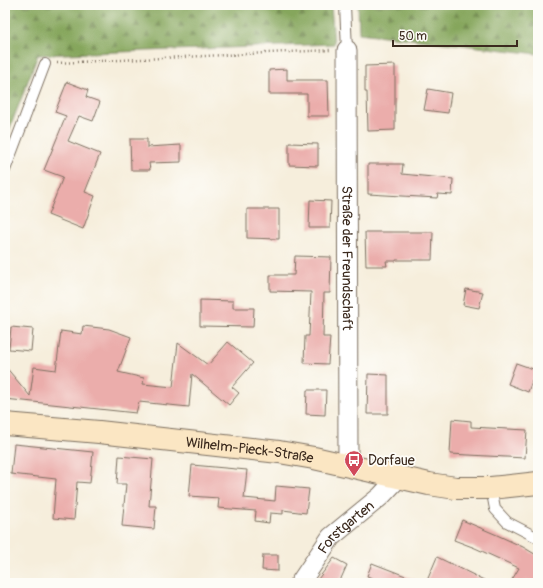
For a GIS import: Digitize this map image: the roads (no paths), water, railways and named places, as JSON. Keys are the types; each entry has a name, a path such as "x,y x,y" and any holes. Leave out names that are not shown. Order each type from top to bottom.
{"street":[{"name":"Straße der Freundschaft","path":"347,50 348,466"},
{"name":"Wilhelm-Pieck-Straße","path":"5,424 100,432 278,452 456,488 491,488 538,483"},
{"name":"Forstgarten","path":"300,583 331,537 381,496 398,477"}],"lane":[{"path":"345,5 347,50"},
{"path":"5,170 44,64"},
{"path":"491,488 495,510 507,522 538,538"}],"place":[{"name":"Dorfaue","path":"354,477"}]}
